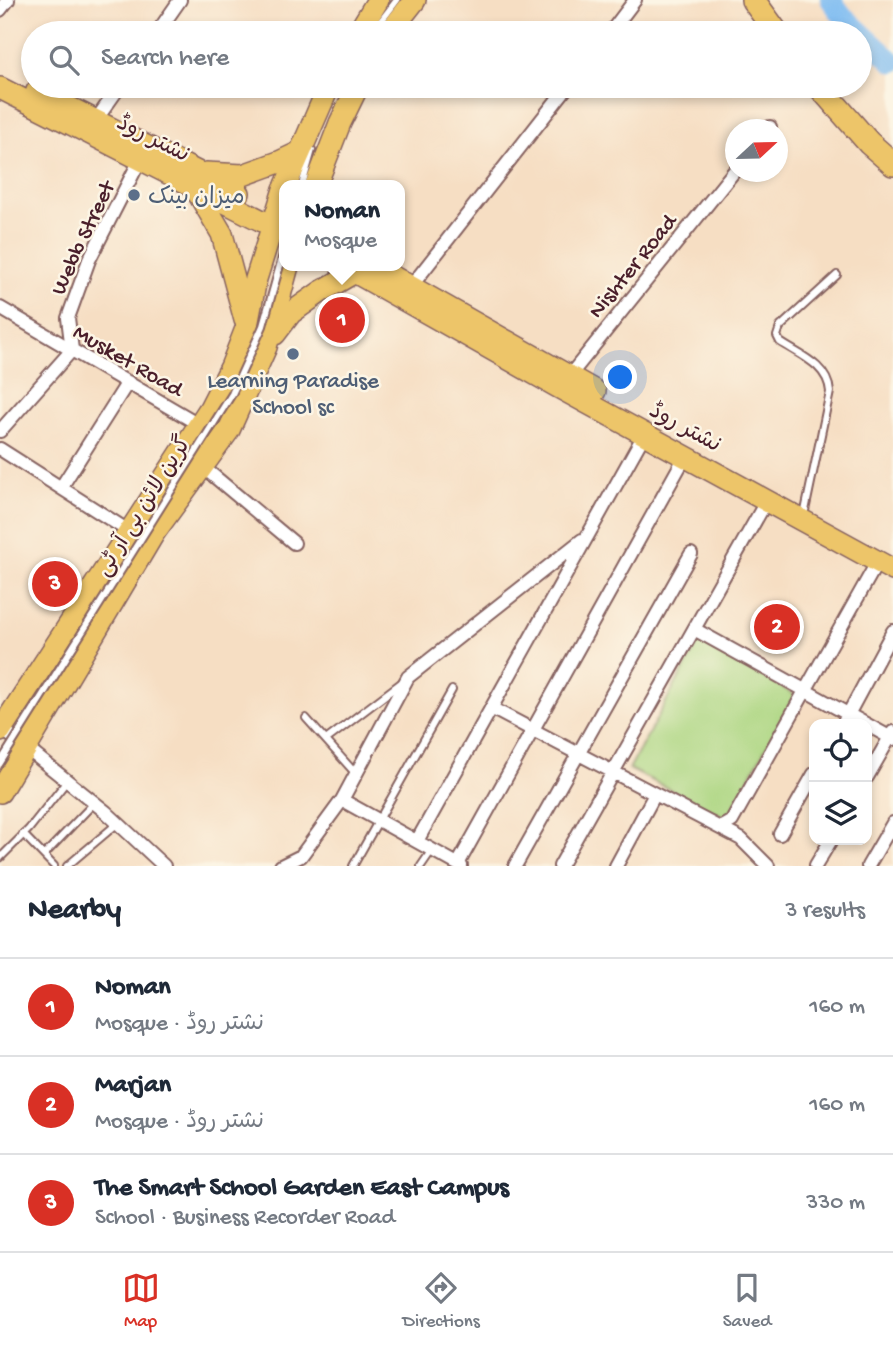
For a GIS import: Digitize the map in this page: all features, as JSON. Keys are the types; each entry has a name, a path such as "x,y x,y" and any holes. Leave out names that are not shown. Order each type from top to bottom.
{"highway":[{"path":"753,0 768,21"},
{"path":"830,98 869,143 893,164"}],"main road":[{"path":"365,21 378,0"},
{"path":"396,21 406,3"},
{"name":"نشتر روڈ","path":"0,73 21,83"},
{"name":"نشتر روڈ","path":"0,88 140,160 197,180"},
{"name":"نشتر روڈ","path":"51,98 96,120 197,180 279,221"},
{"path":"289,180 307,147 325,98"},
{"path":"318,180 352,98"},
{"path":"331,180 340,123"},
{"path":"247,326 222,234 197,180 243,175 279,162 307,147"},
{"path":"1,728 200,425 231,367 247,326 256,279 279,224"},
{"path":"0,792 154,533 229,430 266,346 287,271"},
{"path":"266,346 290,313 352,271"},
{"name":"نشتر روڈ","path":"363,271 805,511 888,563"},
{"name":"نشتر روڈ","path":"565,382 645,433 888,563"}],"street":[{"path":"0,10 8,0"},
{"path":"165,21 180,0"},
{"path":"619,21 635,0"},
{"path":"96,120 112,98"},
{"path":"406,293 559,98"},
{"name":"Webb Street","path":"72,350 68,318 89,260 140,160"},
{"name":"Nishter Road","path":"565,382 726,182"},
{"name":"Musket Road","path":"0,308 200,425"},
{"path":"0,430 72,350"},
{"path":"62,486 128,382"},
{"path":"417,841 645,433"},
{"path":"0,449 62,486 130,532"},
{"path":"342,800 460,865 686,455"},
{"path":"203,467 294,543"},
{"path":"560,866 767,500"},
{"path":"281,866 301,856 342,800 408,677 588,535"},
{"path":"515,866 691,554"},
{"path":"720,828 732,821 805,690 888,563"},
{"path":"694,629 805,690 846,719 893,631"},
{"path":"491,708 741,839 768,866"},
{"path":"1,728 118,823 164,866"},
{"path":"872,729 892,736 872,769"},
{"path":"780,834 809,782"},
{"path":"616,866 655,794"},
{"path":"868,866 893,823"},
{"path":"816,865 828,845"}],"lane":[{"path":"386,21 406,3"},
{"path":"303,180 307,147"},
{"name":"گرین لائن بی آر ٹی","path":"0,763 232,394 263,326 279,269"},
{"path":"805,511 830,392 829,383 821,369 779,342 777,336 780,327 837,275"},
{"path":"326,740 408,677"},
{"path":"353,866 452,690"},
{"path":"306,719 356,774"},
{"path":"0,858 67,781"},
{"path":"44,855 94,803"},
{"path":"67,866 118,823"},
{"path":"23,834 54,866"},
{"path":"421,866 432,850"}],"green space":[{"path":"700,640 795,695 727,818 629,769"}],"waterway":[{"path":"831,0 848,21"},
{"path":"872,43 893,62"}],"place":[{"name":"میزان بینک","path":"134,195"},
{"name":"Noman","path":"342,320"},
{"name":"Learning Paradise School sc","path":"293,354"},
{"name":"The Smart School Garden East Campus","path":"55,584"},
{"name":"Marjan","path":"777,627"}]}
